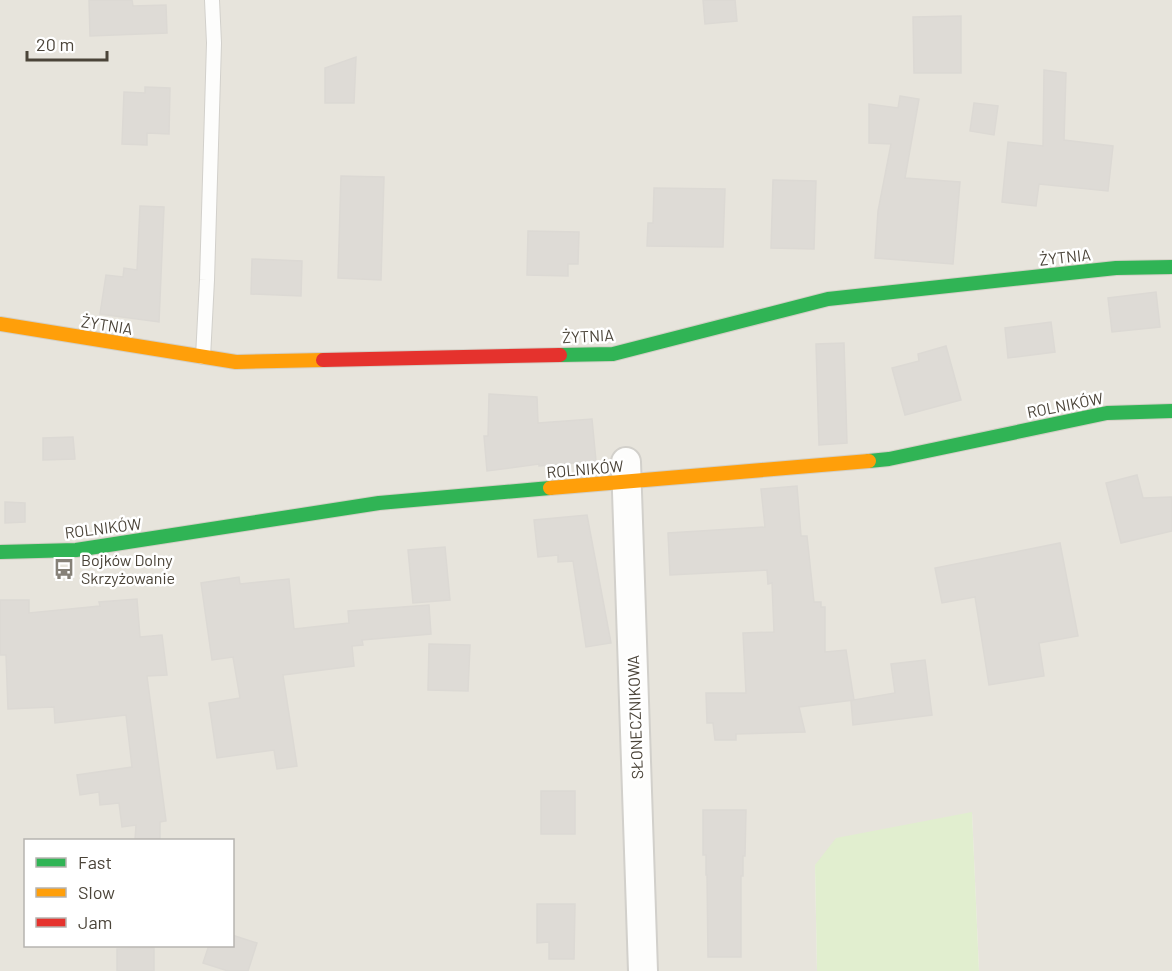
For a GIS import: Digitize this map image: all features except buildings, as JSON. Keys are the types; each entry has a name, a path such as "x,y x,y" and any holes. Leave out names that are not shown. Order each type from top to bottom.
{"street":[{"name":"ŻYTNIA","path":"0,324 236,362 613,354 828,299 1116,268 1172,267"},
{"name":"ROLNIKÓW","path":"0,552 76,550 380,503 627,472 888,459 1107,413 1172,411"},
{"name":"SŁONECZNIKOWA","path":"627,472 643,971"}],"lane":[{"path":"203,357 213,79 212,0"}],"shaded area":[{"path":"0,0 1172,0 1172,971 979,971 972,813 815,865 817,971 0,971"}],"green space":[{"path":"972,812 979,971 817,971 815,865 836,838"}],"traffic: fast":[{"path":"560,355 613,354 828,299 1116,268 1172,267"},
{"path":"869,461 889,459 1107,413 1172,411"},
{"path":"0,552 76,550 379,503 550,488"}],"traffic: slow":[{"path":"0,324 236,362 323,360"},
{"path":"550,488 869,461"}],"traffic: jam":[{"path":"323,360 560,355"}],"place":[{"name":"Bojków Dolny Skrzyżowanie","path":"64,569"}]}
